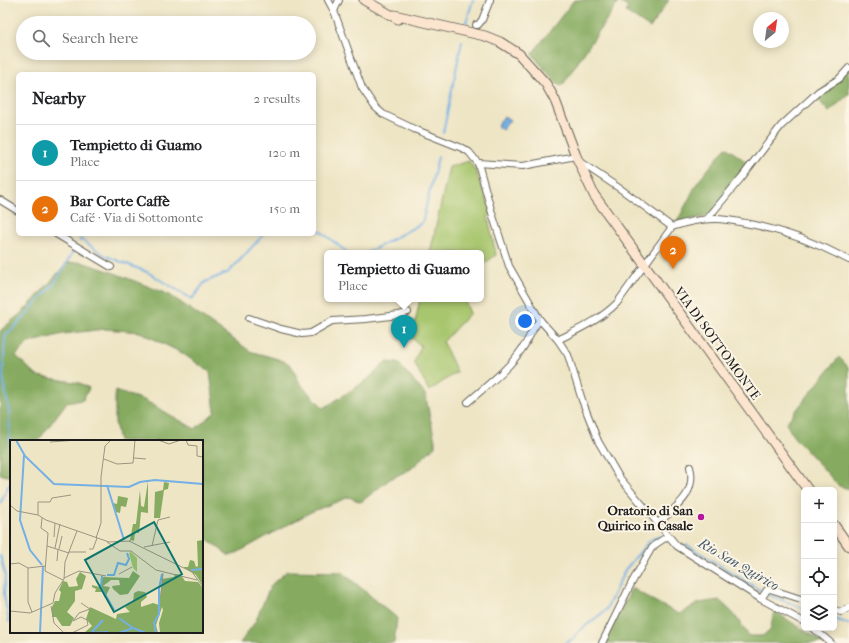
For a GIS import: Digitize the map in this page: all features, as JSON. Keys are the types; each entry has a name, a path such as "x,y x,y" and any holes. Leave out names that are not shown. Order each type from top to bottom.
{"main road":[{"name":"VIA DI SOTTOMONTE","path":"364,0 394,15 403,22 490,44 529,64"},
{"name":"VIA DI SOTTOMONTE","path":"394,15 434,26 485,36 500,42 519,54 529,64 546,84 555,100 577,159 594,195 806,487"},
{"path":"837,529 849,546"}],"street":[{"path":"328,0 334,10 362,88 375,107 384,114 414,129 462,148 469,152 478,163 509,266 540,320 558,340 568,355 582,400 598,441 619,477 677,546 801,620"},
{"path":"334,10 339,0"},
{"path":"465,32 469,25 478,25 482,20 490,0"},
{"path":"707,219 781,126 819,91 839,79 849,68"},
{"path":"478,163 523,166 577,159 672,226"},
{"path":"0,200 16,210"},
{"path":"558,340 595,321 617,303 645,266 672,226 707,219 726,220 764,227 789,233 822,246 849,260"},
{"path":"59,236 111,267"},
{"path":"249,318 280,329 302,334 311,333 332,321 400,315 408,312"},
{"path":"468,402 509,366 523,349 536,324 540,320"},
{"path":"658,523 682,501 689,490 692,481 690,467"},
{"path":"602,643 651,549 668,536"},
{"path":"762,598 767,590 770,589 801,599"},
{"path":"837,611 841,612 849,608"},
{"path":"817,631 831,643"}],"green space":[{"path":"574,0 669,0 650,28 626,12 628,8 619,1 562,86 556,83 532,54"},
{"path":"849,67 849,94 829,112 815,96"},
{"path":"726,147 748,163 709,216 677,222 697,183"},
{"path":"469,161 475,170 492,213 488,217 496,255 484,264 484,250 431,250 449,167"},
{"path":"81,262 112,272 170,295 250,351 276,358 289,364 301,384 324,408 367,380 386,362 398,363 425,394 435,446 411,469 390,479 361,502 349,497 311,512 233,555 228,555 203,536 203,440 119,440 115,422 115,391 144,400 195,429 215,412 210,372 182,353 140,332 105,329 63,334 28,343 16,356 37,376 80,383 89,388 83,400 67,402 39,440 10,440 10,477 0,474 0,331 27,308 67,263"},
{"path":"419,302 465,302 470,313 443,342 457,372 429,391 414,362 421,346 412,338"},
{"path":"839,357 849,368 849,489 839,486 793,436 786,423"},
{"path":"287,571 342,572 397,618 394,643 240,643 255,622 271,585"},
{"path":"632,588 679,614 699,603 719,600 733,613 749,636 762,636 770,631 774,611 801,628 801,631 805,631 823,643 605,643"}],"water":[{"path":"504,116 510,120 502,130 497,126"}],"waterway":[{"path":"465,26 473,0"},
{"path":"443,133 462,41"},
{"path":"372,250 422,223 438,157"},
{"path":"316,228 344,250"},
{"path":"80,241 80,239 106,256 147,272 192,299 205,282 229,272 262,236"},
{"path":"10,446 9,412 3,377 5,336 24,318 55,283 74,250"},
{"path":"0,504 10,483"},
{"name":"Rio San Quirico","path":"565,643 573,639 578,632 606,610 625,570 649,541 659,536"},
{"name":"Rio San Quirico","path":"687,545 768,595 801,607"},
{"path":"0,556 5,573 4,595 9,622"},
{"name":"Rio San Quirico","path":"837,620 849,624"}],"place":[{"name":"Bar Corte Caffè","path":"673,269"},
{"name":"Tempietto di Guamo","path":"404,348"},
{"name":"Oratorio di San Quirico in Casale","path":"701,517"}]}
